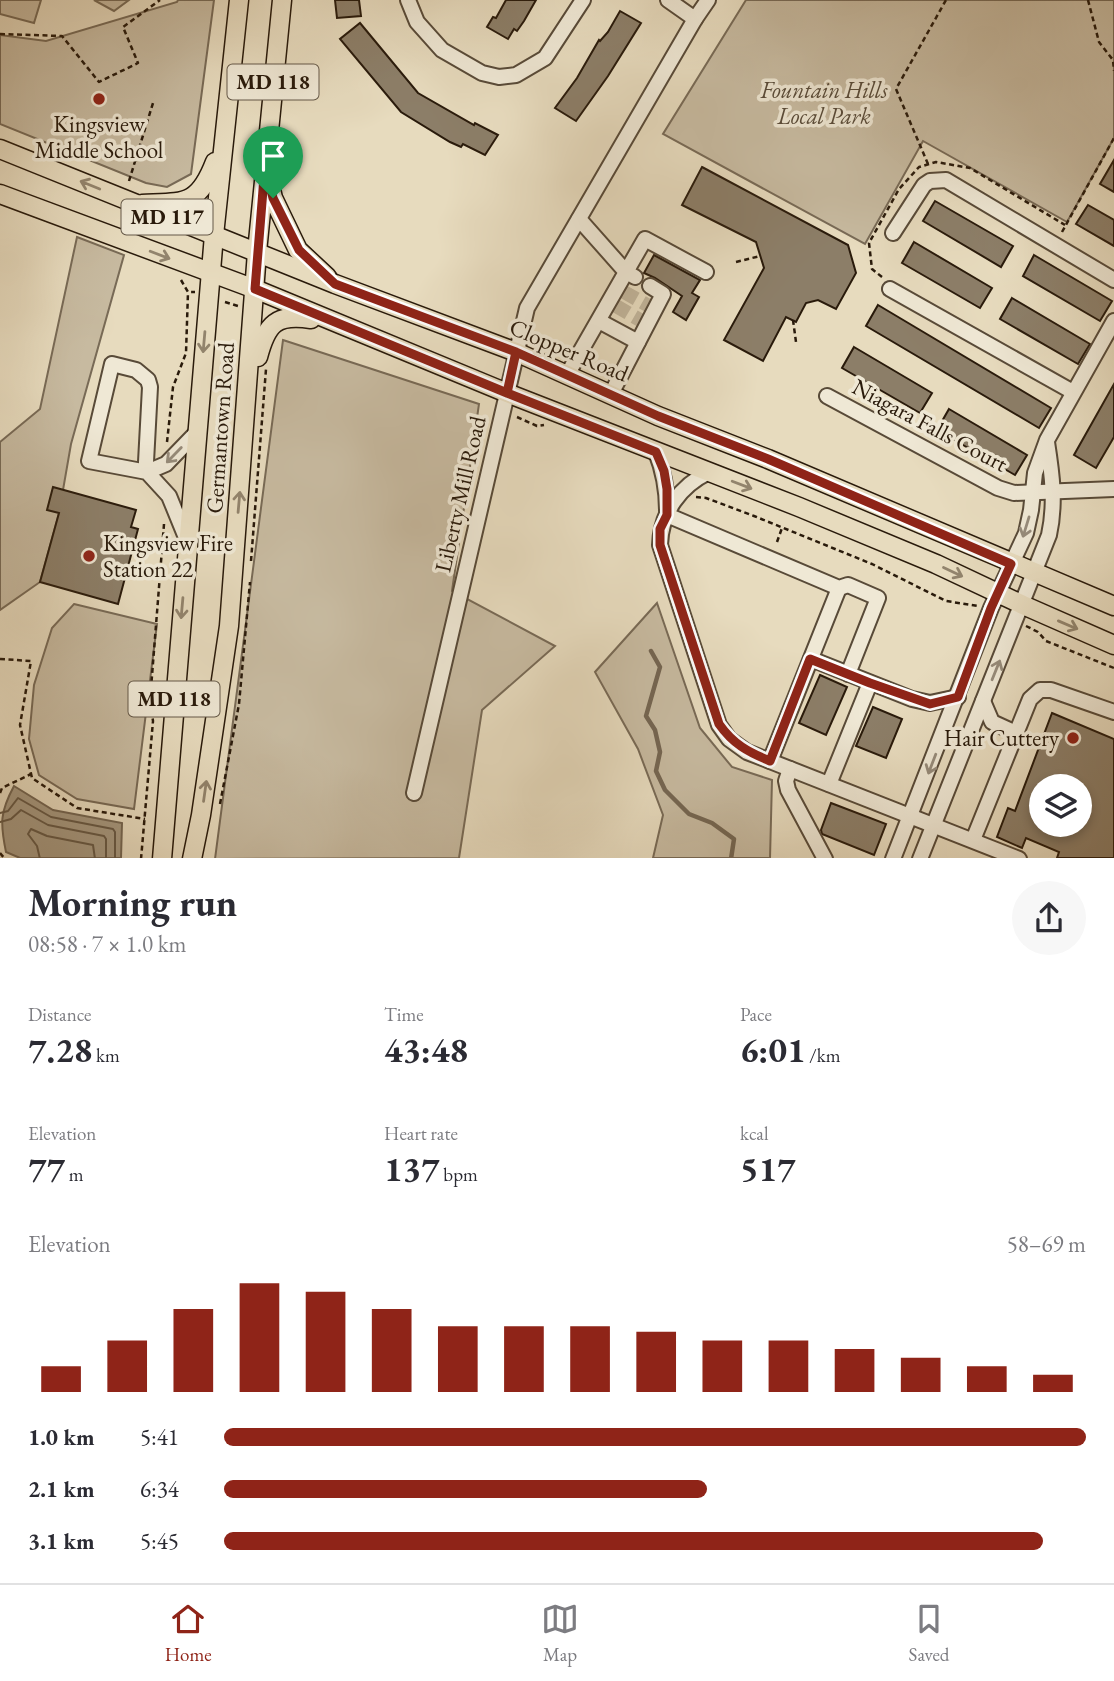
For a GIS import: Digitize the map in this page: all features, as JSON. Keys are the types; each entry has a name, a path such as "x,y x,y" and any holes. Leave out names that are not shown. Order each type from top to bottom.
{"main road":[{"name":"Germantown Road","path":"162,858 197,432 201,294 210,274 239,0"},
{"name":"Germantown Road","path":"192,858 201,816 229,626 257,252 282,0"},
{"path":"137,204 179,202 196,196 207,181 223,139"},
{"name":"Clopper Road","path":"0,149 335,284 516,352 1114,606"},
{"path":"265,165 273,198 299,250 335,284"},
{"name":"MD 117","path":"0,194 255,289 507,393 709,472 923,559 1020,613 1114,645"},
{"path":"247,401 264,335 277,320 294,316 333,322"}],"street":[{"path":"408,0 417,22 442,50 482,74 499,77 516,75 545,58 583,0"},
{"path":"668,0 695,19"},
{"name":"Liberty Mill Road","path":"414,793 527,308 708,0"},
{"path":"893,233 924,186 930,181 946,180 1114,280"},
{"path":"579,219 630,274"},
{"path":"567,375 621,290 645,239 706,272"},
{"path":"611,394 638,342 644,322 663,294 650,286"},
{"path":"890,289 1073,392"},
{"path":"599,321 638,342"},
{"path":"893,858 995,601 1026,533 1035,473 1047,440 1114,321"},
{"path":"187,540 169,496 147,472 150,387 142,374 112,364 89,461 147,472 162,466 197,432"},
{"name":"Niagara Falls Court","path":"827,396 998,488 1014,493 1054,489 1114,489"},
{"path":"920,858 1036,574 1049,535 1054,489 1047,440"},
{"path":"656,452 664,471 667,515"},
{"path":"709,472 680,492 660,529 660,545 719,724 729,739 747,752 1017,858"},
{"path":"667,515 839,588 848,585 878,598 848,674"},
{"path":"770,761 839,588"},
{"path":"810,659 930,704 958,697"},
{"path":"829,784 870,683"},
{"path":"973,839 1030,699 1040,690 1051,690 1114,712"},
{"path":"984,701 992,722 1016,733"},
{"path":"790,769 786,781 788,790 824,858"}],"path":[{"path":"0,34 62,36 99,82 138,63 123,27 160,0"},
{"path":"928,164 896,89 946,0"},
{"path":"1088,0 1099,42 1104,52 1113,59 1114,71"},
{"path":"129,181 153,103"},
{"path":"1056,244 1114,138"},
{"path":"890,289 889,282 872,269 869,243 899,188 919,167 936,162 970,167 1065,225"},
{"path":"736,262 761,256"},
{"path":"162,466 161,453 168,442 173,387 186,354 188,292"},
{"path":"201,294 253,311"},
{"path":"793,320 796,342"},
{"path":"530,423 551,426"},
{"path":"687,485 696,497 706,498 872,564 946,601 995,601"},
{"path":"141,858 153,721 150,701 165,519"},
{"path":"777,541 782,528"},
{"path":"1020,613 1046,642 1114,668"},
{"path":"0,659 31,661 20,725 32,778 77,808 145,819"},
{"path":"0,793 2,788 31,774"}],"green space":[{"path":"0,0 41,0 34,23 0,14"},
{"path":"94,0 129,0 114,11"},
{"name":"Kingsview Middle School","path":"178,0 214,0 191,174 167,187 146,183 0,124 0,35 46,41"},
{"name":"Fountain Hills Local Park","path":"746,0 1114,0 1114,138 1067,222 923,141 865,244 663,134"},
{"path":"77,237 124,255 71,444 59,513 40,582 0,610 0,442 40,409"},
{"path":"283,340 479,404 452,591 555,646 482,710 459,858 215,858"},
{"path":"657,603 700,728 732,767 772,780 770,858 653,858 663,815 638,749 595,672"},
{"path":"74,604 157,624 134,809 77,799 39,775 29,739 34,685 52,628"}],"water":[{"path":"14,786 53,810 122,823 121,858 20,858 6,852 2,818"}],"building":[{"path":"335,0 359,0 361,16 337,18"},
{"path":"506,0 536,0 517,31 514,29 508,39 487,27 493,17 496,18"},
{"path":"620,11 641,23 576,121 555,108"},
{"path":"360,23 418,93 474,125 475,123 498,135 485,155 463,144 461,147 450,142 401,112 340,39"},
{"path":"1114,160 1114,192 1100,184"},
{"path":"702,167 848,245 856,273 836,309 818,300 806,303 796,322 786,317 763,361 724,340 764,268 756,242 682,205"},
{"path":"935,201 1013,246 1001,267 923,221"},
{"path":"1088,205 1114,220 1114,246 1076,224"},
{"path":"914,242 992,288 980,308 902,263"},
{"path":"654,255 700,280 692,293 699,297 686,320 673,312 682,296 644,273"},
{"path":"1034,255 1112,301 1100,321 1023,276"},
{"path":"1012,298 1090,344 1078,364 1000,319"},
{"path":"878,305 1051,408 1039,428 866,326"},
{"path":"854,347 932,393 920,413 842,368"},
{"path":"1114,384 1114,437 1096,468 1074,455"},
{"path":"949,409 1027,455 1015,475 937,430"},
{"name":"Kingsview Fire Station 22","path":"53,487 136,510 131,527 138,529 118,604 40,582 59,513 47,510"},
{"path":"820,675 847,687 826,735 799,723"},
{"path":"873,707 902,719 886,758 856,746"},
{"path":"1052,713 1114,739 1114,858 1057,858 1059,852 1026,838 1022,848 997,837 1008,808 1015,811"},
{"path":"831,803 886,824 874,855 822,834"}],"waterway":[{"path":"651,651 660,667 646,716 655,730 660,752 656,771 665,790 689,814 712,823 734,839 731,858"}],"tunnel":[{"path":"624,292 649,306"},
{"path":"616,306 640,320"}],"place":[{"name":"Kingsview Middle School","path":"99,99"},
{"name":"Kingsview Fire Station 22","path":"89,556"},
{"name":"Hair Cuttery","path":"1073,738"}],"route":[{"path":"273,198 265,165 255,289 507,393 516,352 658,416 768,459 1011,564 991,608 958,697 930,704 810,659 770,761 747,752 729,739 719,724 660,545 660,529 667,515 667,489 664,471 656,452 507,393 516,352 335,284 299,250 287,231 273,198"}]}
